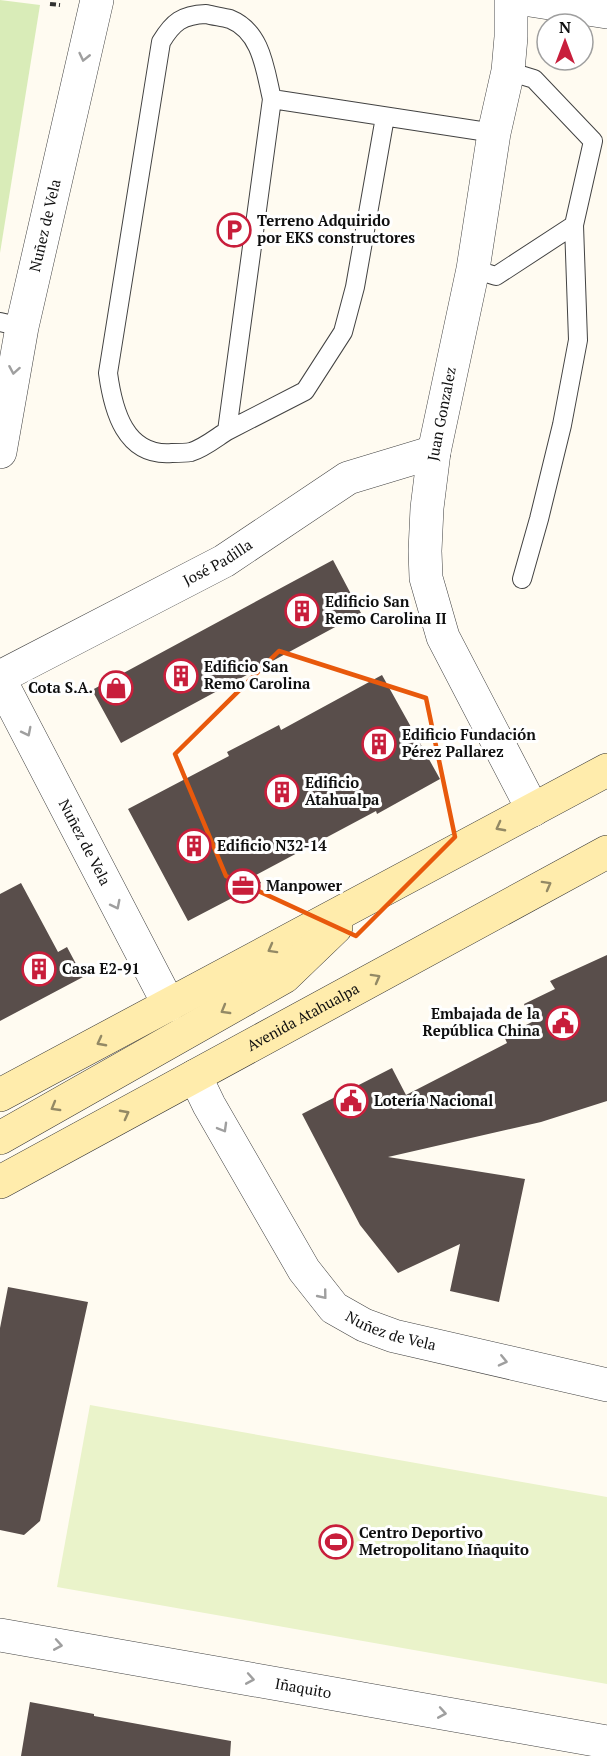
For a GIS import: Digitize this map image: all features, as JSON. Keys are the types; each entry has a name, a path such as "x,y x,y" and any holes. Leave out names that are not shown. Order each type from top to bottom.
{"main road":[{"path":"0,1095 607,770"},
{"name":"Avenida Atahualpa","path":"0,1182 607,852"},
{"path":"0,1138 284,977 368,897"}],"street":[{"name":"Nuñez de Vela","path":"0,452 11,325 97,0"},
{"name":"Juan Gonzalez","path":"511,0 512,36 508,72 494,134 473,269 434,452 427,508 425,551 429,587 443,637 533,810"},
{"path":"530,0 607,12"},
{"name":"José Padilla","path":"0,678 224,561 348,478 434,452"},
{"name":"Nuñez de Vela","path":"0,678 169,1005"},
{"name":"Nuñez de Vela","path":"195,1076 209,1105 304,1270 334,1308 364,1325 394,1336 607,1385"},
{"name":"Iñaquito","path":"0,1635 607,1742"}],"lane":[{"path":"227,431 272,99 261,52 255,40 245,28 229,19 206,14 190,15 169,28 161,42 108,373 112,403 119,420 140,447 161,454 190,452 305,390 343,332 355,287 385,117"},
{"path":"508,72 534,80 593,141 574,225 578,340 562,426 522,579"},
{"path":"272,99 494,134"},
{"path":"473,269 496,276 574,225"}],"highlighted area":[{"path":"279,651 426,698 455,837 356,936 226,876 175,754"}],"green space":[{"path":"0,0 40,5 0,253"},
{"name":"Centro Deportivo Metropolitano Iñaquito","path":"90,1405 607,1497 607,1684 57,1587"}],"building":[{"name":"Edificio San Remo Carolina","path":"333,560 361,613 121,743 92,690"},
{"path":"382,675 440,779 377,814 376,811 256,875 261,883 188,921 128,809 229,756 227,752 279,725 281,730"},
{"name":"Casa E2-91","path":"21,883 58,952 67,947 83,977 0,1021 0,894"},
{"path":"607,955 607,1101 541,1122 388,1157 525,1179 499,1302 450,1291 460,1244 398,1273 360,1225 302,1114 392,1068 406,1095 507,1043 504,1036 532,1022 524,1004 555,989 550,981"},
{"path":"8,1287 88,1302 40,1521 24,1535 0,1530 0,1328"},
{"path":"30,1702 231,1741 230,1756 21,1756"}],"place":[{"name":"Terreno Adquirido por EKS constructores","path":"234,230"},
{"name":"Edificio San Remo Carolina II","path":"302,611"},
{"name":"Edificio San Remo Carolina","path":"181,676"},
{"name":"Cota S.A.","path":"116,688"},
{"name":"Edificio Fundación Pérez Pallarez","path":"379,744"},
{"name":"Edificio Atahualpa","path":"282,792"},
{"name":"Edificio N32-14","path":"194,846"},
{"name":"Manpower","path":"243,886"},
{"name":"Casa E2-91","path":"39,969"},
{"name":"Embajada de la República China","path":"563,1023"},
{"name":"Lotería Nacional","path":"351,1101"},
{"name":"Centro Deportivo Metropolitano Iñaquito","path":"336,1542"}]}
